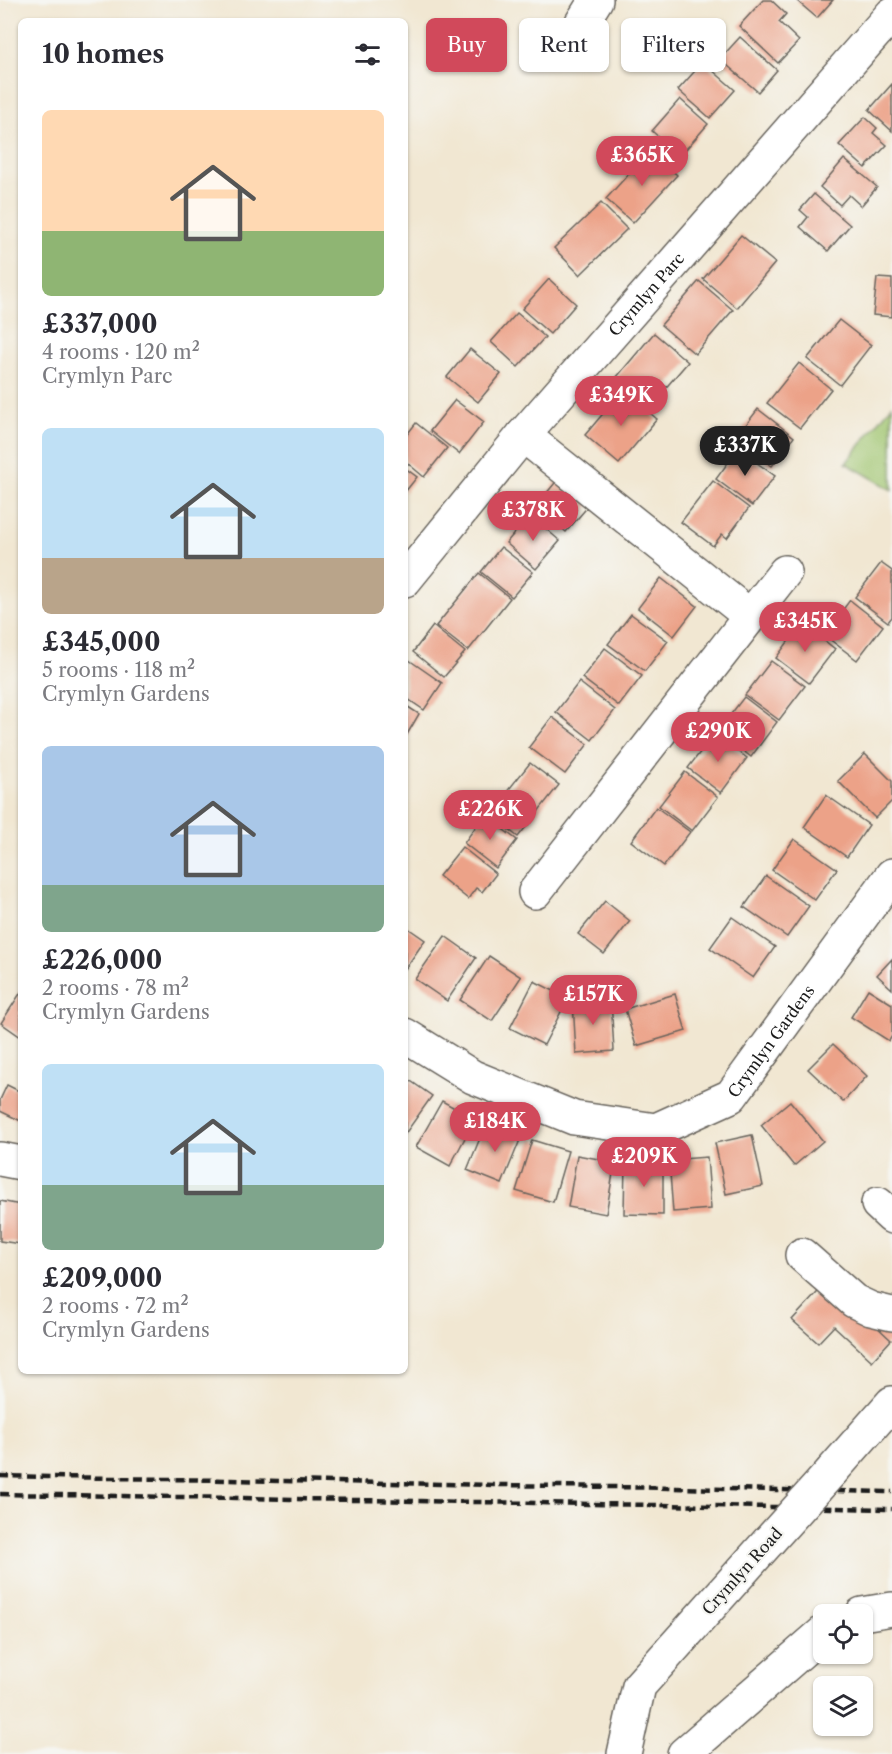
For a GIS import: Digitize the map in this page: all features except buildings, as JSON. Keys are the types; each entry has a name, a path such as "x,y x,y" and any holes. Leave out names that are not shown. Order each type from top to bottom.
{"street":[{"name":"Crymlyn Parc","path":"408,576 523,435 885,35"},
{"path":"523,435 750,616"},
{"path":"535,892 785,572"},
{"name":"Crymlyn Gardens","path":"408,1037 473,1077 574,1118 656,1130 731,1096 892,876"},
{"path":"0,1159 18,1162"},
{"path":"802,1256 854,1301 871,1309 892,1314"},
{"name":"Crymlyn Road","path":"624,1754 639,1686 892,1403"},
{"path":"873,1613 892,1610"},
{"path":"684,1754 813,1642"}],"green space":[{"path":"892,405 892,490 846,463"}],"railway":[{"path":"0,1476 892,1492"},
{"path":"0,1494 892,1509"}]}
